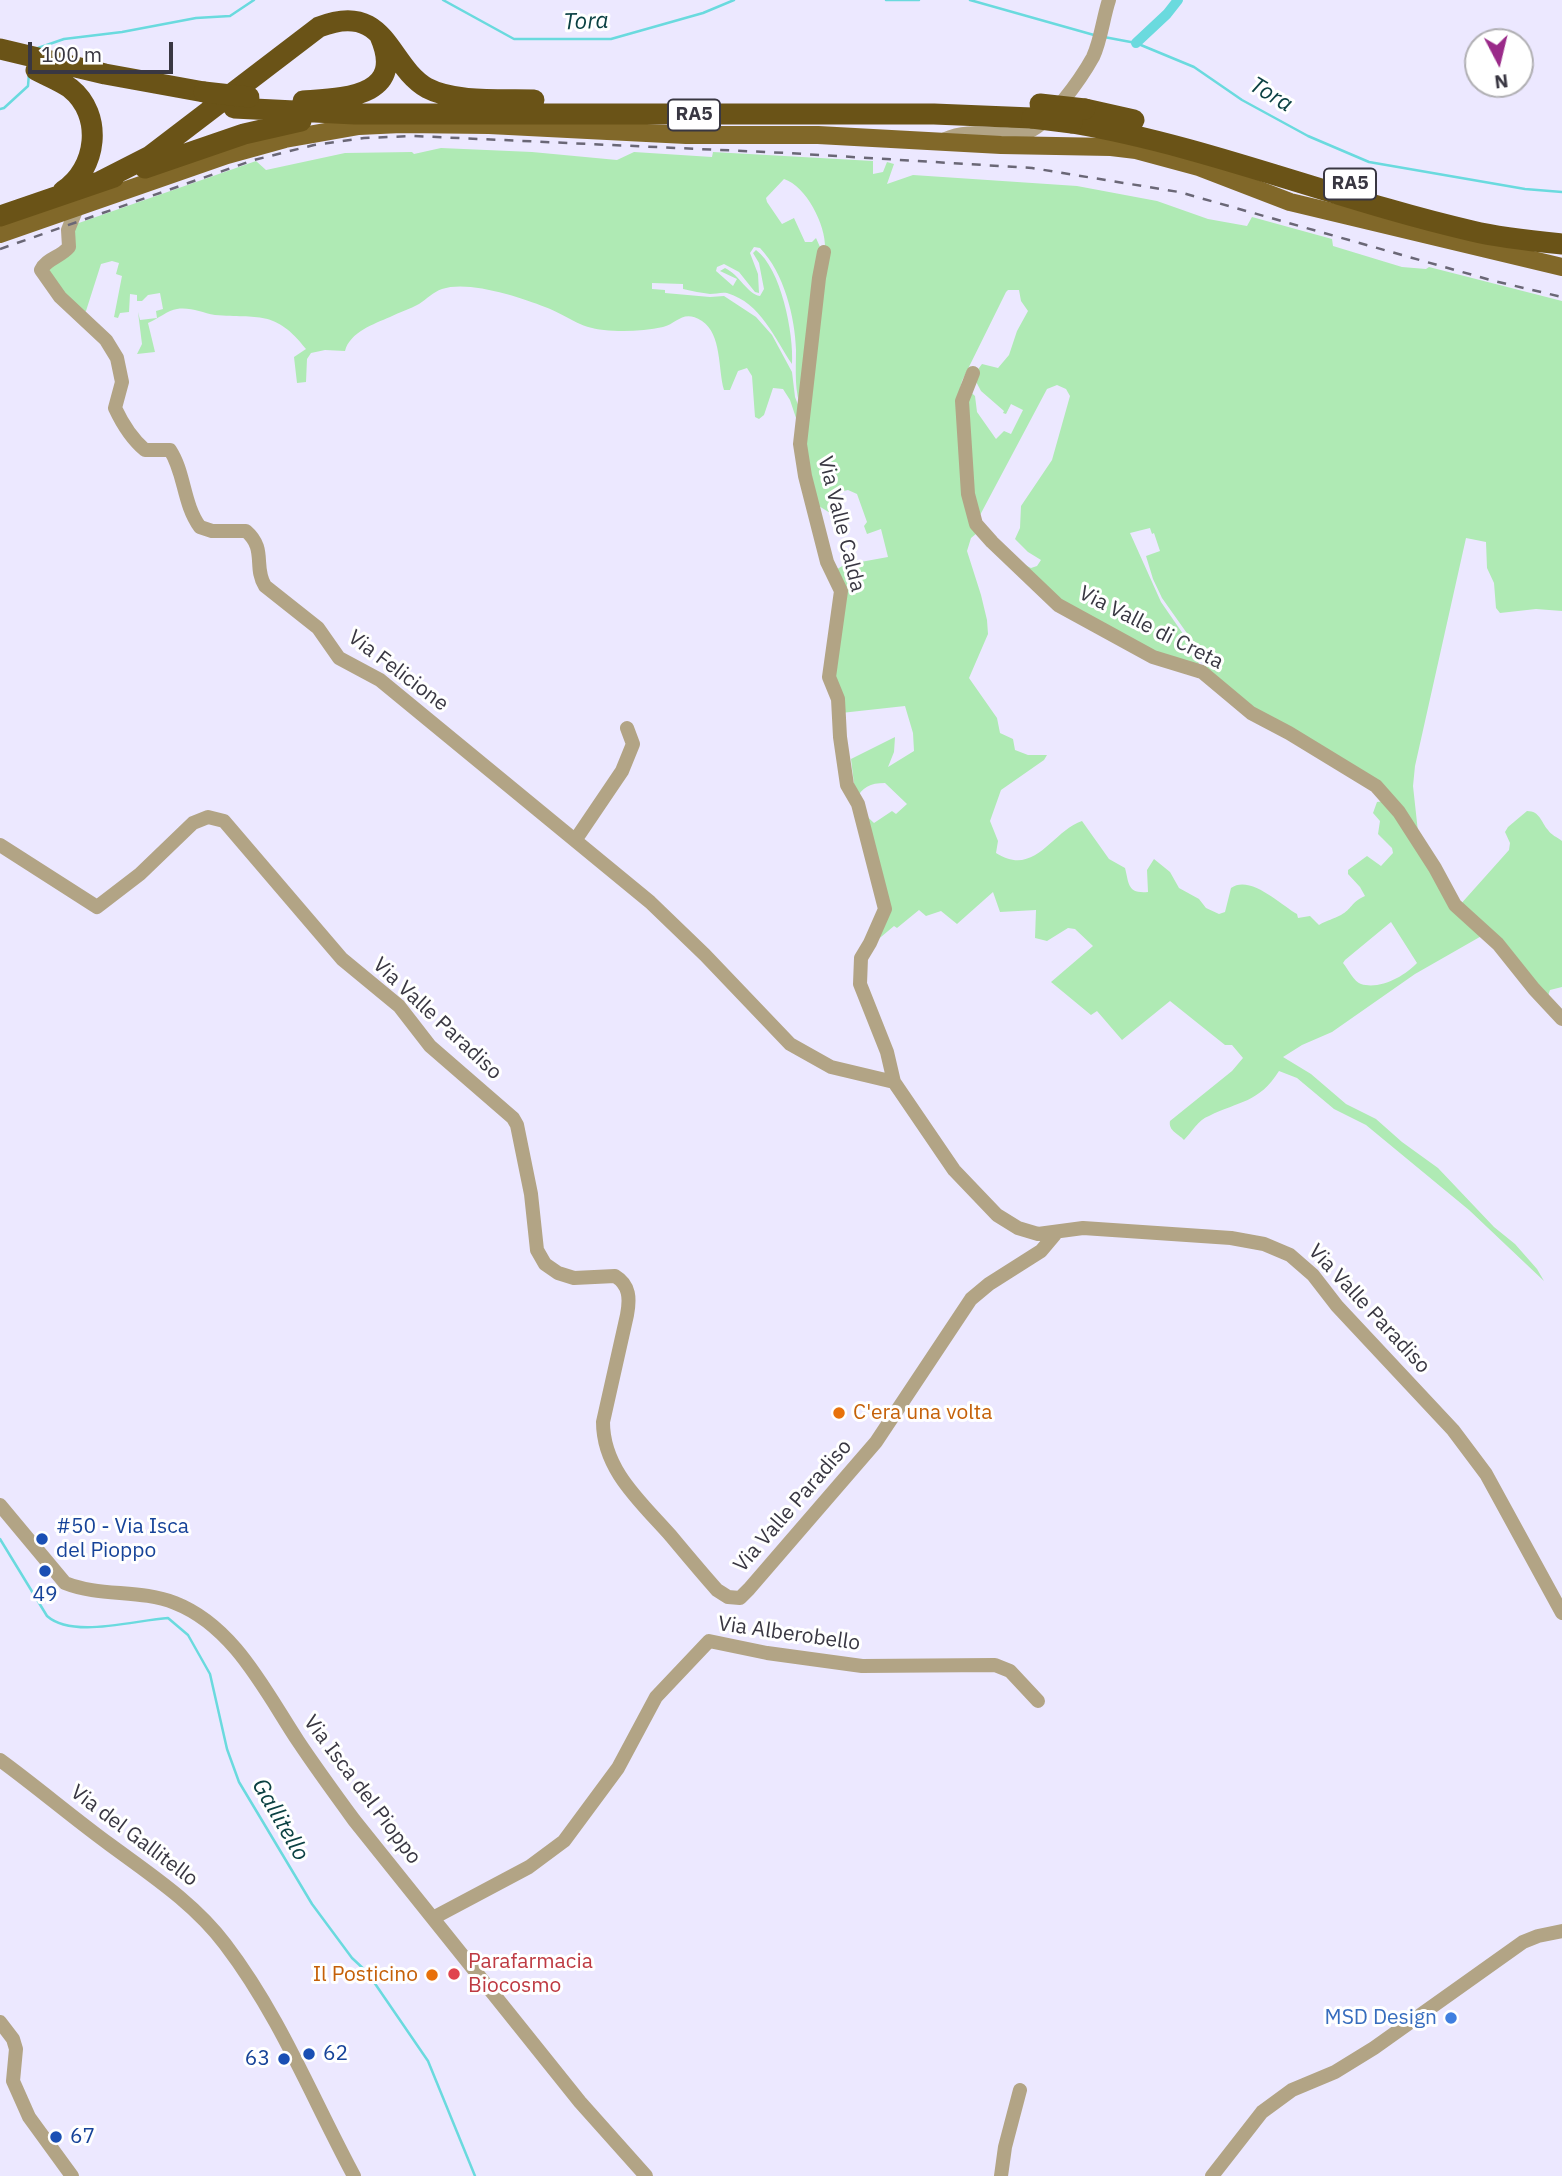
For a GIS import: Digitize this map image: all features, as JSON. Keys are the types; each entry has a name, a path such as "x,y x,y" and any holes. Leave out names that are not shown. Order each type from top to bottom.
{"highway":[{"path":"101,181 150,156 319,27 345,17 356,17 376,28 387,37 417,80 439,93 456,97 564,102"},
{"path":"303,101 363,94 372,88 385,69 386,58 384,45 376,28"},
{"name":"RA5","path":"0,50 63,70"},
{"name":"RA5","path":"0,61 36,70 63,70 141,82 200,97 355,114 934,114 1036,111"},
{"path":"36,70 69,88 88,111 92,124 91,152 87,164 75,183 53,197"},
{"name":"RA5","path":"241,102 862,100 1036,111 1201,138 1394,199 1468,217 1562,232"},
{"path":"0,216 274,125 355,114"},
{"name":"RA5","path":"1078,116 1394,211 1462,228 1562,244"}],"main road":[{"path":"0,234 75,213 227,155 285,139 359,126 489,125 686,135 818,135 1136,150 1199,167 1290,202 1562,267"}],"street":[{"path":"938,142 969,133 1026,132 1040,124 1065,98 1093,56 1108,3"},
{"name":"Via Felicione","path":"75,213 68,230 69,247 43,264 41,270 60,297 106,340 121,370 122,382 115,408 118,414 136,442 145,450 170,450 175,457 186,502 200,527 212,531 246,531 255,539 259,551 259,578 265,586 318,628 339,658 380,680 650,902 790,1044 831,1067 894,1082"},
{"name":"Via Valle Calda","path":"824,252 800,444 805,476 827,562 841,591 829,677 838,699 847,785 858,804 885,909 861,958 860,984 887,1052 894,1082"},
{"name":"Via Valle di Creta","path":"974,373 962,401 968,494 976,524 1058,604 1153,657 1202,672 1251,713 1376,786 1399,812 1455,905 1498,944 1562,1019"},
{"path":"576,839 622,771 633,744 627,728"},
{"name":"Via Valle Paradiso","path":"0,845 97,907 140,874 193,823 208,817 224,821 341,958 400,1006 430,1046 513,1118 528,1178 536,1244 541,1258 551,1269 565,1276 615,1276 627,1287 629,1304 603,1422 604,1438 612,1463 634,1495 717,1590 728,1597 740,1598 876,1441 971,1299 989,1284 1041,1251 1058,1232 1083,1228 1231,1238 1264,1244 1290,1255 1313,1275 1337,1306 1461,1441 1486,1474 1562,1613"},
{"path":"894,1082 954,1170 997,1215 1018,1228 1038,1234 1058,1232"},
{"name":"Via Isca del Pioppo","path":"0,1505 65,1583 79,1589 155,1597 176,1603 206,1621 229,1642 252,1670 319,1773 580,2102 646,2176"},
{"name":"Via Alberobello","path":"433,1918 529,1867 564,1842 618,1768 656,1697 709,1641 767,1653 862,1666 995,1665 1010,1671 1038,1701"},
{"name":"Via del Gallitello","path":"0,1760 158,1878 187,1903 224,1942 290,2045 354,2176"},
{"path":"1212,2176 1262,2112 1292,2090 1335,2072 1374,2048 1523,1942 1562,1931"},
{"path":"0,2022 13,2039 16,2049 13,2081"},
{"path":"0,2071 13,2081 29,2117 72,2176"},
{"path":"1001,2176 1005,2147 1020,2090"}],"green space":[{"path":"441,148 532,152 617,160 634,152 712,157 713,152 873,161 873,174 883,172 887,162 894,164 887,184 913,175 1077,186 1157,201 1208,219 1247,226 1252,217 1332,239 1333,246 1402,267 1429,267 1562,301 1562,611 1536,609 1500,613 1496,608 1494,583 1487,568 1486,542 1466,538 1415,766 1413,786 1419,841 1388,799 1365,778 1340,761 1258,716 1208,677 1196,646 1162,598 1153,579 1146,556 1160,551 1150,528 1130,533 1161,602 1188,641 1200,666 1195,672 1137,650 1089,618 1061,604 1033,579 1032,572 1025,565 1031,568 1037,566 1041,560 1015,539 1020,528 1021,506 1052,460 1070,396 1066,389 1057,385 1047,389 979,517 974,518 963,452 961,418 964,386 975,396 977,412 996,439 1004,431 1011,434 1023,410 1011,404 1006,414 1003,413 1004,411 981,391 973,376 982,364 998,368 1009,355 1017,331 1028,311 1021,301 1019,290 1006,292 959,392 962,476 970,519 977,533 971,538 967,551 981,595 988,634 969,678 997,718 1000,733 1013,739 1015,750 1028,755 1047,755 1044,760 1001,790 990,821 998,841 996,853 1010,859 1022,860 1042,850 1071,826 1082,821 1109,859 1125,868 1128,883 1136,891 1148,892 1147,870 1154,859 1170,872 1179,888 1219,914 1225,912 1231,888 1247,885 1274,898 1297,914 1298,918 1310,916 1319,925 1345,913 1365,896 1348,874 1348,870 1367,856 1381,866 1393,853 1392,848 1378,834 1380,821 1373,813 1377,802 1385,801 1410,834 1453,907 1485,934 1415,974 1332,1032 1283,1057 1311,1074 1346,1104 1376,1119 1438,1168 1494,1227 1515,1244 1544,1281 1469,1210 1366,1125 1334,1109 1297,1078 1279,1071 1256,1095 1205,1118 1184,1140 1172,1130 1170,1121 1232,1071 1243,1058 1232,1045 1225,1045 1170,1001 1122,1040 1097,1011 1091,1015 1051,982 1093,946 1075,929 1068,928 1047,941 1035,938 1036,910 1000,912 993,892 957,924 941,911 926,916 919,910 875,942 883,902 858,808 874,823 892,811 896,814 907,804 885,783 867,787 856,800 851,759 895,737 894,752 888,767 914,751 913,733 905,706 841,713 833,682 832,650 841,608 839,585 834,571 844,565 888,557 881,529 867,534 864,526 867,522 857,494 848,490 831,494 829,501 835,516 814,503 806,467 805,432 825,251 818,218 807,198 792,183 784,179 766,198 782,224 794,218 805,242 812,242 816,238 820,247 812,326 804,370 802,410 797,389 795,337 787,296 776,270 760,248 754,247 750,253 758,274 759,293 755,292 739,272 724,264 717,267 716,271 733,286 737,279 720,271 725,268 735,275 751,292 760,296 764,289 759,263 753,253 756,250 765,259 784,302 791,336 792,364 758,313 739,298 727,293 710,294 683,289 683,284 652,283 652,289 665,290 665,293 724,296 756,317 772,335 792,372 795,397 802,415 800,430 790,400 783,389 773,388 764,415 759,419 755,417 752,376 747,368 738,371 730,390 724,390 713,334 702,321 690,316 656,328 634,331 604,330 587,327 545,307 508,295 479,288 453,287 439,290 416,306 363,330 352,339 345,351 325,350 311,353 307,359 306,382 297,383 294,357 306,349 285,327 275,322 265,318 215,315 187,309 174,310 148,323 155,352 137,354 142,344 138,312 140,320 157,318 156,311 163,309 160,293 148,295 142,301 137,301 137,295 130,294 129,312 120,313 118,318 114,317 122,276 116,274 119,263 112,261 101,264 86,311 82,314 42,271 70,251 73,225 256,161 266,170 345,153 414,154","holes":["1391,922 1417,963 1392,981 1376,985 1356,981 1343,963"]},
{"path":"1527,811 1538,815 1549,832 1562,841 1562,987 1550,990 1548,996 1459,906 1509,850 1510,843 1505,832"}],"waterway":[{"name":"Tora","path":"38,48 64,39 122,32 196,18 230,16 254,0"},
{"name":"Tora","path":"443,0 514,39 611,39 703,13 734,0"},
{"name":"Tora","path":"886,0 919,0"},
{"name":"Tora","path":"970,0 1094,35"},
{"path":"1136,43 1178,0"},
{"name":"Tora","path":"1104,37 1136,43 1194,67 1242,100 1308,136 1369,162 1525,189 1562,192"},
{"name":"Tora","path":"0,109 28,86 29,73"},
{"name":"Gallitello","path":"0,1539 47,1616 58,1623 88,1627 168,1618 188,1635 210,1674 227,1749 239,1782 312,1904 352,1958 367,1972 428,2061 475,2176"}],"railway":[{"path":"0,249 254,160 314,145 364,138 414,136 787,153 1032,168 1179,192 1494,281 1562,297"}],"place":[{"name":"C'era una volta","path":"839,1413"},
{"name":"#50 - Via Isca del Pioppo","path":"42,1539"},
{"name":"49","path":"45,1571"},
{"name":"Parafarmacia Biocosmo","path":"454,1974"},
{"name":"Il Posticino","path":"432,1975"},
{"name":"MSD Design","path":"1451,2018"},
{"name":"62","path":"309,2054"},
{"name":"63","path":"284,2059"},
{"name":"67","path":"56,2137"}]}
